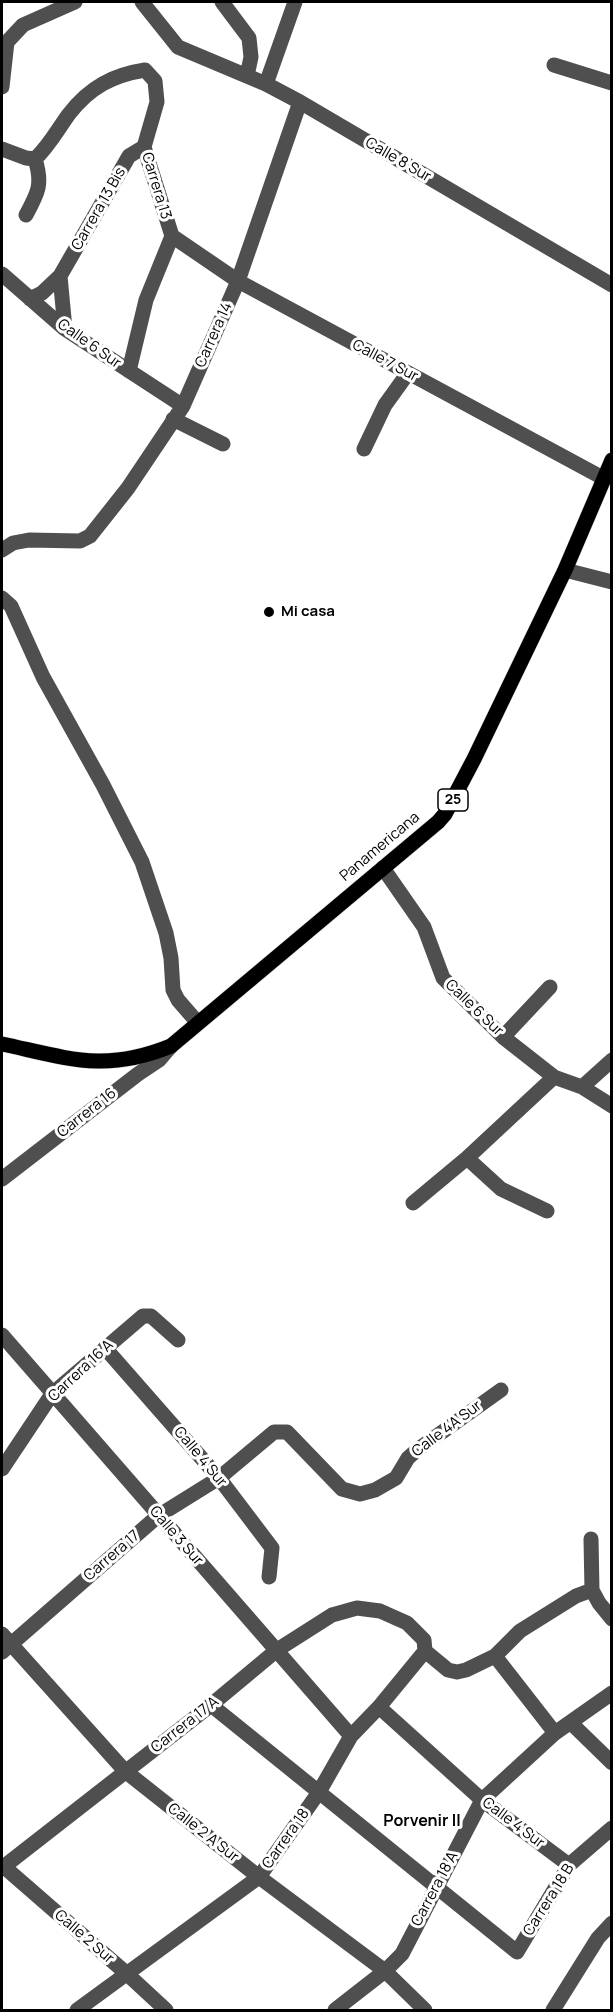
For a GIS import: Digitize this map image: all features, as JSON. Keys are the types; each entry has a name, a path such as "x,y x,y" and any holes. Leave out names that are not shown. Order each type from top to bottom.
{"main road":[{"name":"Panamericana","path":"2,1044 83,1061 102,1062 146,1057 171,1047 446,814 565,570 612,460"}],"street":[{"path":"2,87 6,42 23,25 75,2"},
{"name":"Calle 8 Sur","path":"142,2 178,47 266,84 300,102 612,285"},
{"path":"222,2 249,38 251,57 247,76"},
{"path":"266,84 295,2"},
{"path":"554,65 612,83"},
{"name":"Carrera 13","path":"35,159 71,112 100,84 123,74 145,70 155,81 157,102 144,147 172,236"},
{"name":"Carrera 14","path":"2,550 13,543 29,540 81,541 90,536 128,488 183,406 238,281 300,102"},
{"name":"Carrera 13 Bis","path":"30,299 42,293 60,276 129,156 144,147"},
{"path":"2,149 26,159 35,159 40,176 38,193 26,215"},
{"path":"129,371 153,278 172,236"},
{"name":"Calle 7 Sur","path":"172,236 238,281 603,478"},
{"name":"Calle 6 Sur","path":"2,274 65,329 183,406"},
{"path":"60,276 65,329"},
{"path":"364,449 385,405 408,373"},
{"path":"173,419 223,444"},
{"path":"565,570 612,582"},
{"path":"2,598 11,606 43,677 103,784 142,862 166,933 171,958 173,990 178,1000 198,1023"},
{"name":"Calle 6 Sur","path":"383,868 424,927 443,978 503,1037 554,1077 582,1087 612,1106"},
{"path":"503,1037 550,987"},
{"name":"Carrera 16","path":"2,1179 159,1060 171,1047"},
{"path":"582,1087 612,1060"},
{"path":"413,1203 467,1158 554,1077"},
{"path":"467,1158 501,1189 547,1210"},
{"name":"Carrera 16 A","path":"2,1469 52,1394 143,1316 151,1316 177,1340"},
{"name":"Calle 3 Sur","path":"2,1335 351,1736"},
{"name":"Calle 4 Sur","path":"105,1348 219,1479 272,1548 269,1577"},
{"name":"Calle 4A Sur","path":"287,1432 342,1489 360,1494 375,1490 396,1478 408,1458 417,1450 501,1390"},
{"name":"Carrera 17","path":"4,1643 158,1516 219,1479 274,1432 287,1432"},
{"path":"591,1539 592,1590 612,1619"},
{"path":"425,1651 448,1670 457,1672 495,1656 520,1631 576,1596 592,1590"},
{"name":"Carrera 17 A","path":"2,1867 211,1705 277,1650 332,1615 357,1608 380,1611 407,1623 424,1640 425,1651"},
{"name":"Calle 2 A Sur","path":"4,1643 125,1771 259,1877 385,1971 425,2010"},
{"name":"Carrera 18","path":"77,2010 259,1877 319,1791 351,1736 379,1707 425,1651"},
{"path":"495,1656 555,1733"},
{"name":"Carrera 18 A","path":"335,2010 385,1971 402,1954 482,1800 555,1733 612,1693"},
{"path":"211,1705 436,1887"},
{"name":"Calle 4 Sur","path":"379,1707 482,1800 569,1865"},
{"path":"571,1723 612,1763"},
{"name":"Carrera 18 B","path":"436,1887 517,1952 569,1865 612,1828"},
{"name":"Calle 2 Sur","path":"2,1867 166,2010"},
{"path":"554,2010 598,1938 612,1923"}],"place":[{"name":"Mi casa","path":"269,612"}],"district":[{"name":"Porvenir II","path":"422,1822"}]}
